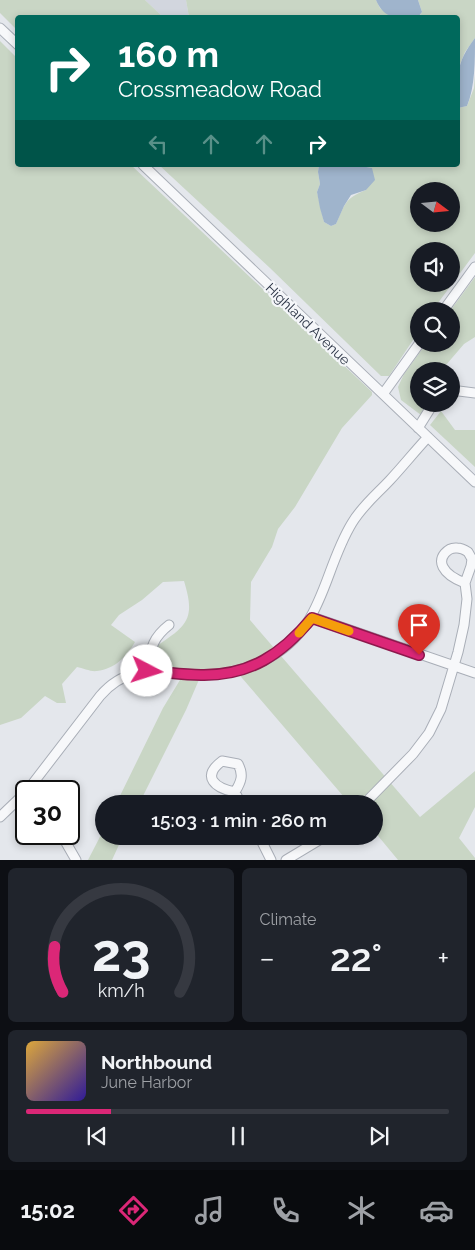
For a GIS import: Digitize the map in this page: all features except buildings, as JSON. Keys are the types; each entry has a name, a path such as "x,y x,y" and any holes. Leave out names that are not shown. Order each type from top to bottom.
{"street":[{"path":"0,28 15,42"},
{"name":"Highland Avenue","path":"145,167 475,482"},
{"path":"450,302 475,267"},
{"path":"383,394 413,352"},
{"path":"460,392 475,394"},
{"path":"418,428 428,412"},
{"path":"37,780 105,691 123,677 147,671 210,675 236,671 252,666 280,651 297,636 312,618 322,598 346,534 353,522 370,500 428,437"},
{"path":"373,795 413,754 429,733 441,709 454,668 464,625 467,599 465,583"},
{"path":"312,618 454,668 475,673"},
{"path":"147,671 152,644 160,632 169,625"},
{"path":"0,817 15,804"},
{"path":"67,845 76,860"},
{"path":"264,845 271,860"},
{"path":"286,860 311,845"}],"shaded area":[{"path":"145,0 186,0 189,15 161,15"}],"green space":[{"path":"0,0 145,0 161,15 15,15 15,28 0,13"},
{"path":"186,0 376,0 380,8 389,15 189,15"},
{"path":"418,0 475,0 475,38 465,52 460,64 460,15 420,15 422,12"},
{"path":"0,41 15,56 15,167 133,167 372,392 372,395 342,428 295,507 278,529 272,547 251,582 250,620 420,817 475,771 475,807 459,838 475,860 398,860 383,842 383,795 342,795 236,671 201,675 186,710 144,795 120,795 163,708 183,675 156,672 158,645 177,632 187,619 189,603 184,581 163,582 142,600 119,615 111,625 135,642 120,661 109,668 97,671 77,667 62,684 66,703 57,703 45,696 21,718 0,725"},
{"path":"475,75 475,253 460,273 460,242 410,242 410,292 446,292 439,302 410,302 410,344 389,376 381,376 270,268 161,167 319,167 320,184 317,192 324,222 331,226 336,224 346,202 366,190 372,168 366,167 460,167 460,108 467,106 474,88"},
{"path":"475,277 475,337 460,349 460,302 457,302"},
{"path":"420,352 457,352 449,362 413,362"},
{"path":"410,366 410,407 401,400 398,387"},
{"path":"442,412 455,430 475,430 475,467 430,425"},
{"path":"96,845 119,845 112,860 88,860"}],"water":[{"path":"376,0 418,0 422,12 420,15 388,15"},
{"path":"475,38 472,90 467,106 460,108 460,67 468,47"},
{"path":"319,167 366,167 372,168 375,180 366,190 351,195 336,224 331,226 324,222 320,208 317,192 320,184"}],"slow traffic":[{"path":"299,633 312,618 349,631"}],"route":[{"path":"147,671 210,675 236,671 252,666 280,651 297,636 312,618 419,655"}]}
